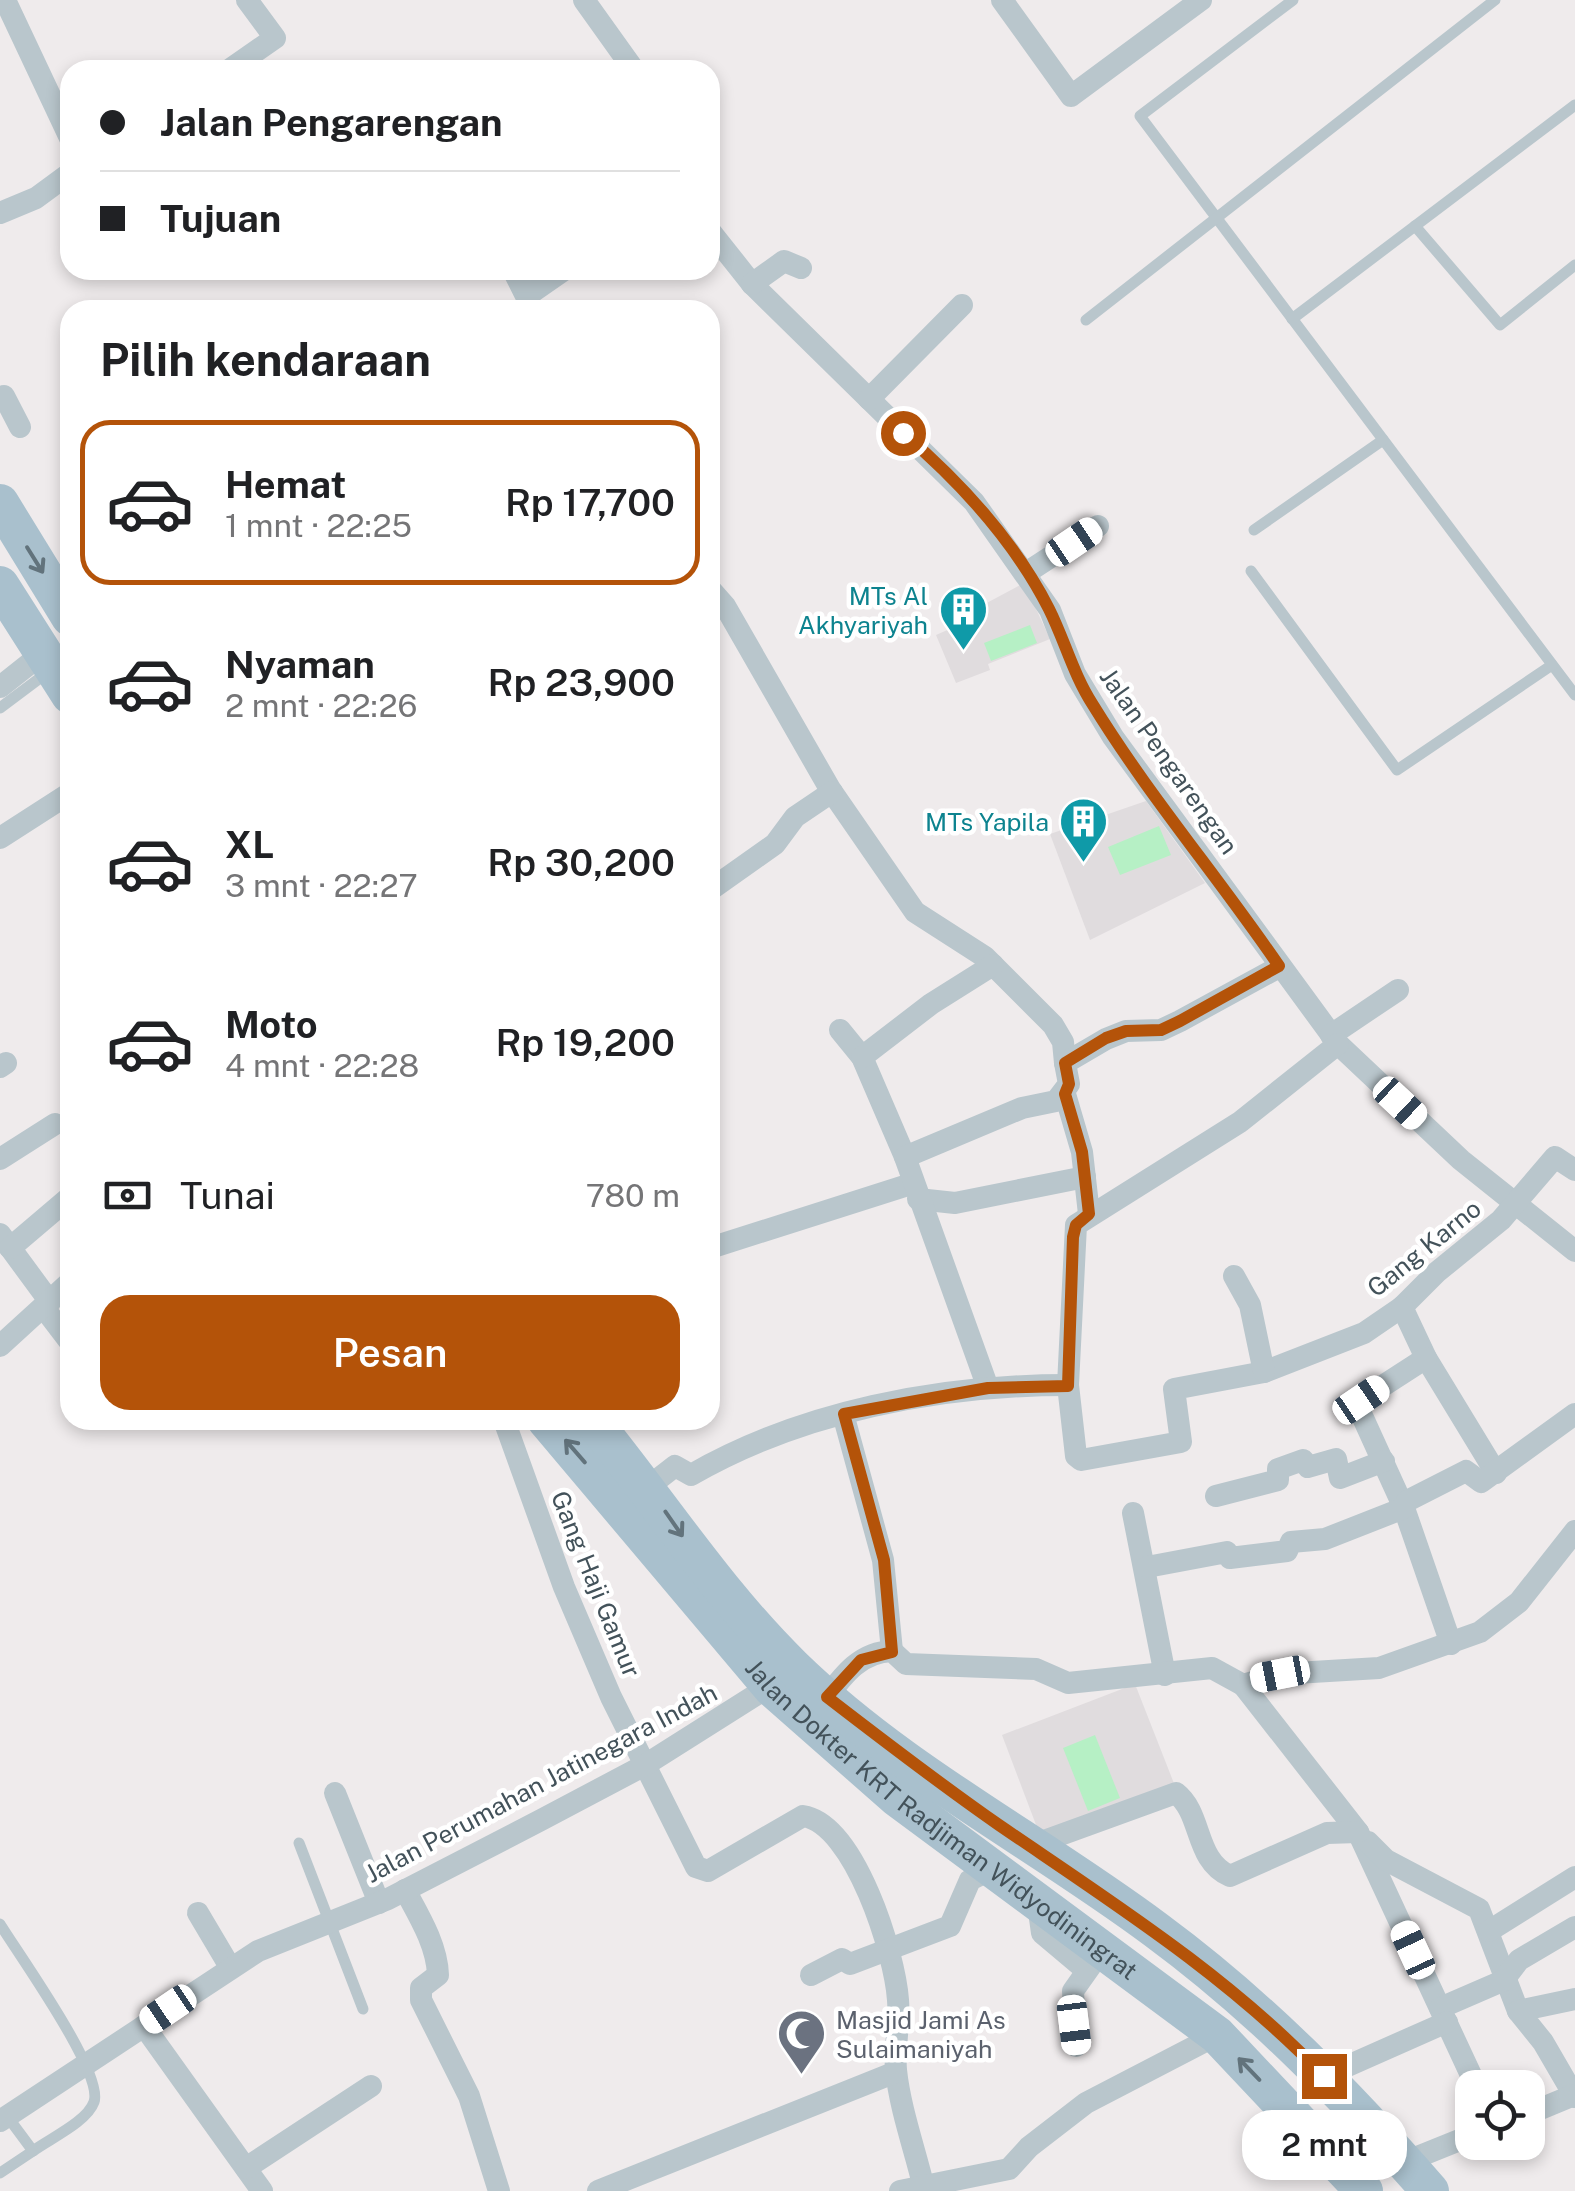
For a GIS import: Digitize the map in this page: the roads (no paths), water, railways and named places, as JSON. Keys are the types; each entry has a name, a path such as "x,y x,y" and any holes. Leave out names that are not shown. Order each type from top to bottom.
{"main road":[{"path":"0,503 60,601"},
{"path":"0,585 55,672"},
{"name":"Jalan Dokter KRT Radjiman Widyodiningrat","path":"555,1430 898,1798 1038,1904 1094,1960 1217,2035 1358,2190"},
{"name":"Jalan Dokter KRT Radjiman Widyodiningrat","path":"600,1430 648,1487 782,1677 827,1697 1226,1983 1324,2076 1430,2191"},
{"path":"990,1870 1030,1846"}],"street":[{"path":"5,0 60,117"},
{"path":"243,60 275,38 247,0"},
{"path":"584,0 627,60"},
{"path":"1002,0 1071,96 1201,0"},
{"path":"0,213 36,198 60,180"},
{"name":"Jalan Pengarengan","path":"720,244 752,284 974,502 1050,610 1062,647 1092,704 1334,1040 1460,1160 1575,1251"},
{"path":"752,284 784,261 801,268"},
{"path":"533,300 554,280"},
{"path":"869,400 962,305"},
{"path":"0,397 4,396 20,426"},
{"path":"1026,573 1098,526"},
{"path":"720,601 832,792 915,912 993,966 1052,1025 1063,1042 1069,1084 1065,1094 1085,1177 1089,1214"},
{"path":"0,687 55,672"},
{"path":"720,883 775,844 794,818 832,792"},
{"path":"0,838 60,799"},
{"path":"862,1057 930,1004 993,966"},
{"path":"1065,1063 1106,1038 1126,1031 1161,1030 1279,966"},
{"path":"648,1487 676,1466 691,1475 766,1438 844,1414 988,1388 1068,1386 1076,1225 1240,1122 1398,990"},
{"path":"840,1030 862,1057 905,1157 914,1192 988,1388"},
{"path":"905,1157 1065,1094"},
{"path":"0,1159 55,1124"},
{"name":"Gang Karno","path":"1068,1386 1076,1456 1107,1458 1181,1442 1174,1389 1264,1372 1364,1333 1402,1308 1519,1203 1555,1157 1575,1170"},
{"path":"720,1245 914,1192 956,1203 1085,1177"},
{"path":"60,1204 5,1241 60,1326"},
{"path":"1234,1276 1250,1306 1264,1372"},
{"path":"0,1346 60,1292"},
{"path":"1402,1308 1426,1358 1496,1473"},
{"path":"1426,1358 1358,1404 1404,1508 1450,1644"},
{"path":"844,1414 884,1560 892,1652 906,1664 1036,1669 1068,1683 1212,1668 1243,1685 1358,1832 1386,1860 1479,1908 1518,2011 1543,2042 1574,2096 1545,2107"},
{"path":"1147,1567 1227,1552 1230,1558 1288,1551 1291,1542 1325,1540 1404,1508 1408,1502 1466,1471 1480,1482 1575,1414"},
{"name":"Gang Haji Gamur","path":"508,1430 564,1587 645,1764 702,1872 794,1818 820,1821 842,1844 860,1878 888,1953"},
{"path":"1216,1496 1278,1480 1278,1469 1303,1460 1308,1466 1336,1460 1340,1478 1384,1461"},
{"path":"1133,1513 1147,1567 1165,1675"},
{"path":"1243,1685 1280,1674 1379,1668 1450,1644 1497,1622 1537,1582 1562,1542 1575,1531"},
{"path":"827,1697 861,1660 892,1652"},
{"name":"Jalan Perumahan Jatinegara Indah","path":"4,2118 230,1967 405,1890 645,1764 782,1677"},
{"path":"335,1793 379,1902"},
{"path":"1030,1846 1176,1793 1186,1804 1208,1860 1230,1876 1327,1833 1358,1832"},
{"path":"1358,1832 1470,2070"},
{"path":"812,1974 842,1960 850,1964 888,1953 950,1926 970,1880 990,1870"},
{"path":"1489,1930 1575,1876"},
{"path":"405,1890 428,1934 438,1969 438,1975 422,1988 422,2000 468,2096 499,2191"},
{"path":"198,1913 230,1967"},
{"path":"1324,2076 1444,2015 1506,1978 1519,1960 1575,1927"},
{"path":"888,1953 899,2004 896,2072 923,2184"},
{"path":"1076,2046 1073,1992 1094,1960"},
{"path":"1518,2011 1575,1999"},
{"path":"144,2026 262,2191"},
{"path":"900,2191 923,2184 1011,2180 1029,2147 1086,2104 1217,2035"},
{"path":"598,2191 637,2184 896,2072"},
{"path":"246,2168 371,2086"},
{"path":"1405,2162 1455,2143"}],"lane":[{"path":"1293,0 1140,116 1575,695"},
{"path":"1086,320 1495,0"},
{"path":"1292,319 1575,105"},
{"path":"1415,226 1500,325 1575,265"},
{"path":"1254,530 1383,440"},
{"path":"1251,571 1398,770 1552,664"},
{"path":"0,708 55,672"},
{"path":"299,1844 363,2009"},
{"path":"0,1924 88,2063 94,2102 86,2113 0,2172"},
{"path":"4,2118 32,2150"}],"place":[{"name":"MTs Al Akhyariyah","path":"963,652"},
{"name":"MTs Yapila","path":"1084,864"},
{"name":"Masjid Jami As Sulaimaniyah","path":"801,2076"}]}
